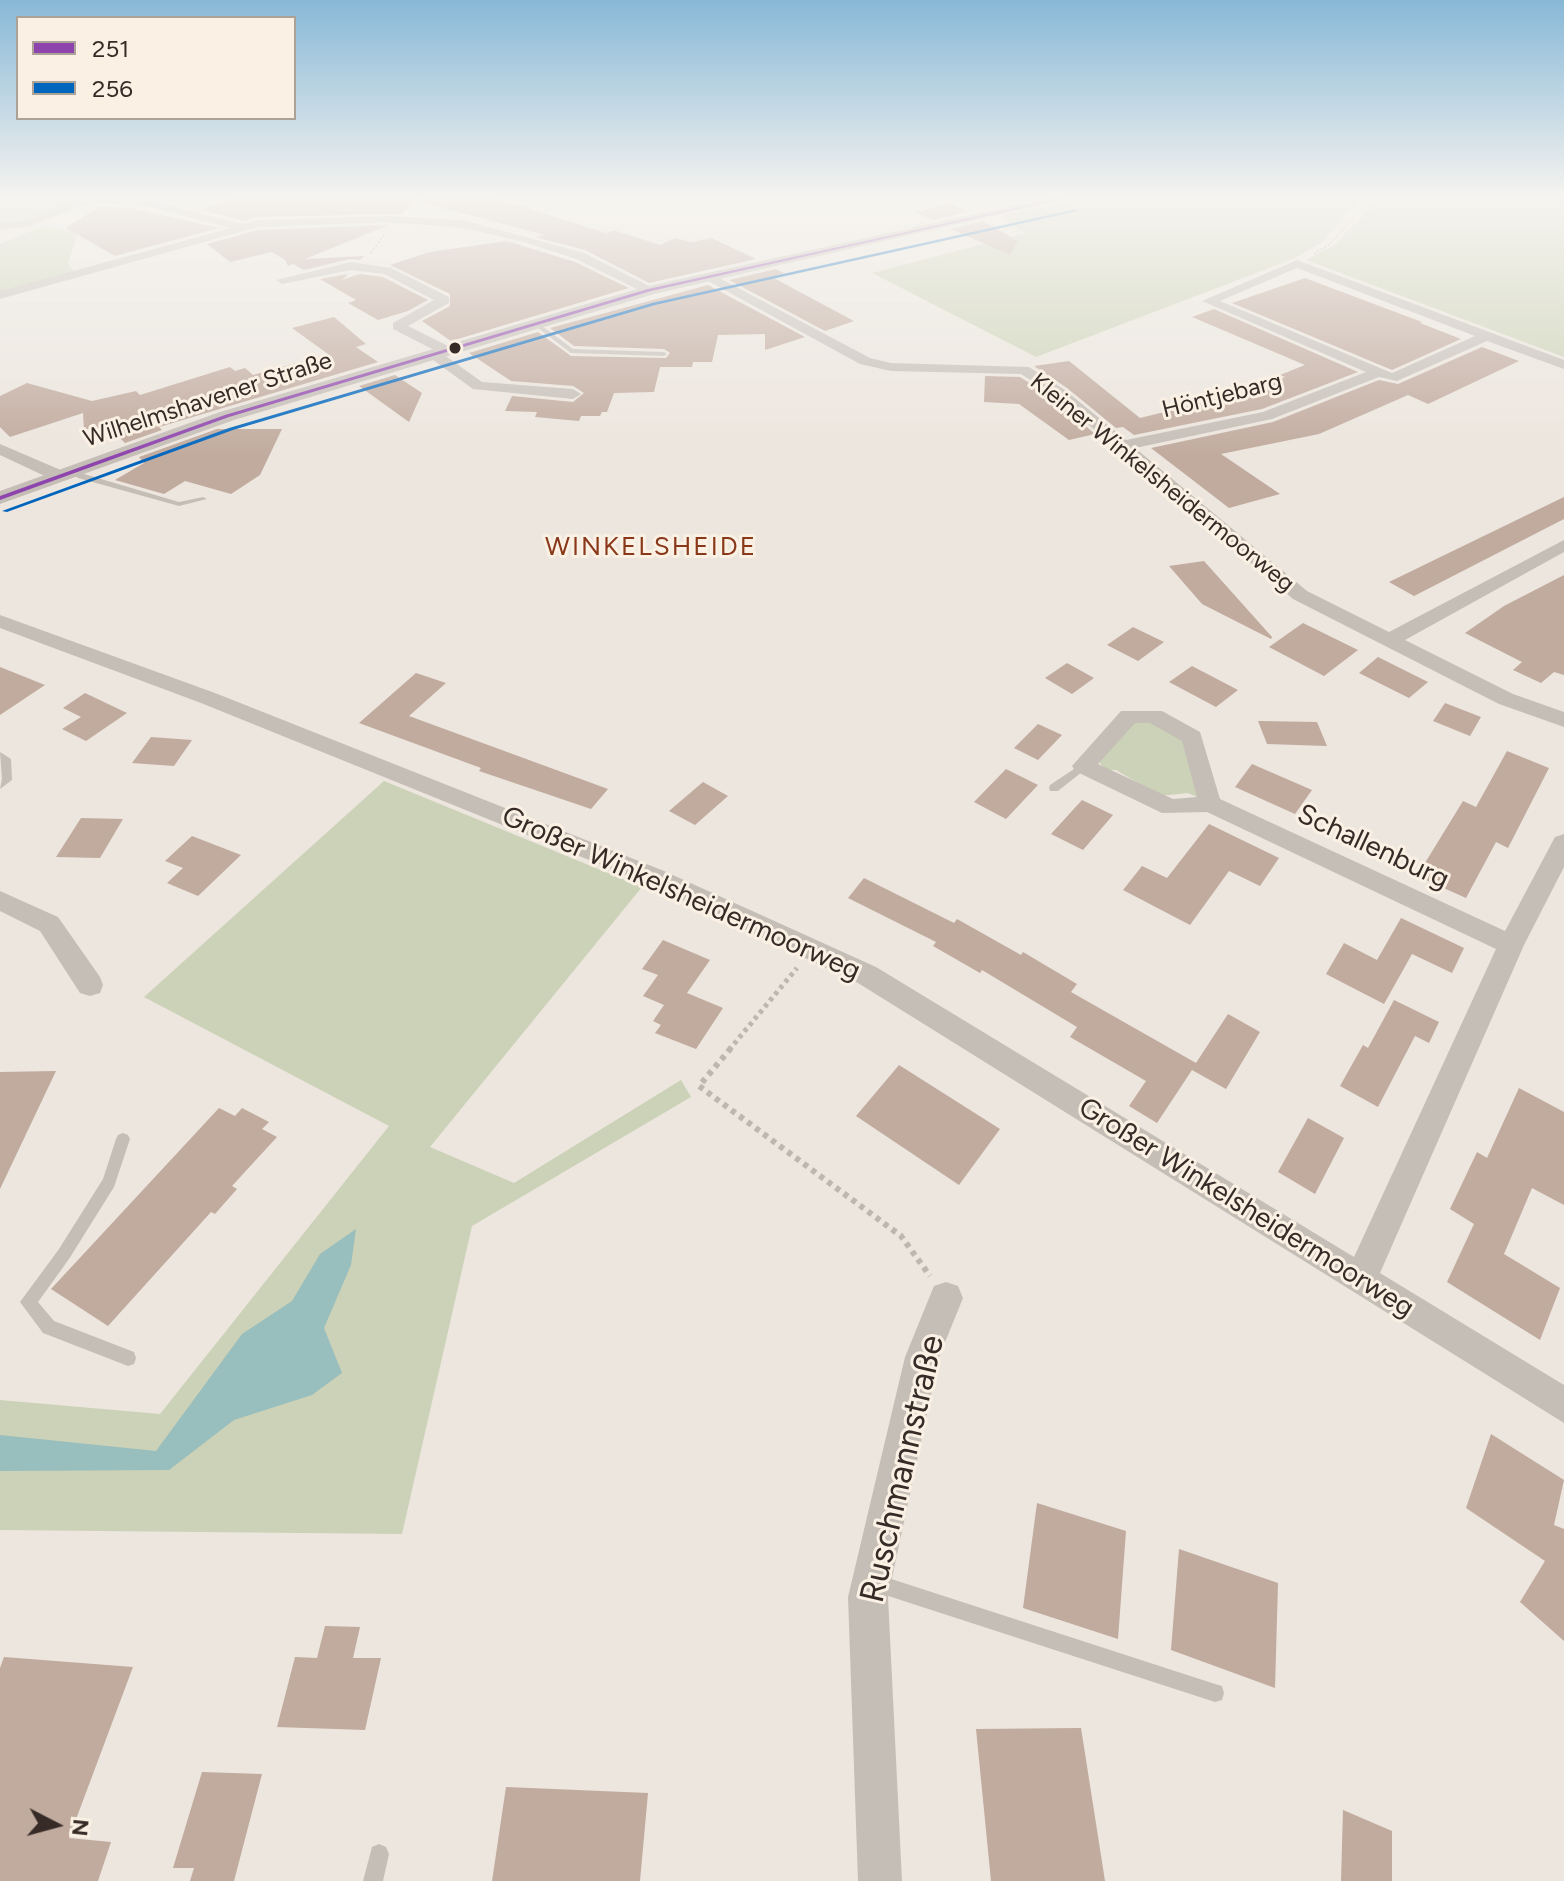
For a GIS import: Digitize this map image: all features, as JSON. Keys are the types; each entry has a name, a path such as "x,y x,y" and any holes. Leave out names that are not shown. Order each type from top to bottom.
{"street":[{"path":"0,295 40,284"},
{"path":"412,284 444,300 398,326 440,352 478,386 573,394"},
{"path":"637,284 650,290"},
{"name":"Wilhelmshavener Straße","path":"0,498 64,472 227,416 674,284"},
{"name":"Kleiner Winkelsheidermoorweg","path":"720,284 865,361 891,367 1024,370 1060,393 1300,595 1506,699 1564,720"},
{"name":"Höntjebarg","path":"1250,284 1209,301 1392,378 1486,336"},
{"path":"1349,284 1564,365"},
{"name":"Höntjebarg","path":"1121,446 1267,416 1379,372"},
{"path":"0,449 64,472"},
{"path":"1390,640 1564,545"},
{"name":"Großer Winkelsheidermoorweg","path":"0,621 208,698 655,877 867,975 1564,1405"},
{"path":"1083,766 1129,716 1154,716 1192,737 1210,804"},
{"name":"Schallenburg","path":"1083,766 1170,807 1210,804 1511,945"},
{"path":"1361,1278 1511,945 1564,843"},
{"path":"0,900 49,924 90,985"},
{"name":"Ruschmannstraße","path":"880,1881 868,1597 922,1357 946,1298"}],"lane":[{"path":"536,324 571,351 664,354"},
{"path":"64,472 179,504 203,499"},
{"path":"0,755 6,759 7,780 0,785"},
{"path":"1054,788 1083,766"},
{"path":"123,1139 109,1182 64,1254 28,1302 49,1327 128,1358"},
{"path":"871,1581 1215,1693"},
{"path":"373,1881 379,1854"}],"path":[{"path":"813,949 699,1086 901,1236 946,1298"}],"green space":[{"path":"0,284 33,284 0,293"},
{"path":"893,284 1228,284 1036,357"},
{"path":"1369,284 1564,284 1564,357"},
{"path":"1147,720 1182,740 1199,798 1188,793 1160,796 1116,770 1104,770 1099,761 1134,723"},
{"path":"384,781 642,887 430,1147 514,1183 681,1080 691,1097 472,1226 402,1534 0,1530 0,1400 160,1414 389,1126 144,997"}],"water":[{"path":"356,1229 351,1265 324,1328 342,1373 312,1395 234,1420 169,1470 0,1471 0,1435 156,1451 242,1334 292,1301 320,1254"}],"building":[{"path":"328,284 396,284 428,300 408,311 378,320 348,303 356,300"},
{"path":"429,284 620,284 629,288 451,341 422,321 450,306 450,294"},
{"path":"736,284 785,284 854,321 825,331"},
{"path":"1288,284 1320,284 1461,339 1392,370 1232,303"},
{"path":"708,285 805,337 765,350 765,334 718,335 712,362 693,362 692,367 660,367 654,392 614,393 607,412 602,412 600,416 581,416 579,421 535,417 537,412 505,411 512,396 573,402 584,393 573,386 511,381 469,353 538,332 571,356 666,358 670,353 664,349 574,346 550,328"},
{"path":"1214,309 1358,372 1262,409 1134,435 1123,427 1116,428 1034,366 1069,361 1140,418 1217,399 1222,402 1285,377 1280,375 1305,365 1192,317"},
{"path":"334,317 366,344 356,347 378,362 159,427 162,430 125,443 114,432 93,435 92,428 84,430 83,413 10,437 0,427 0,396 27,383 92,401 136,391 140,395 230,367 235,371 245,368 253,375 328,354 292,328"},
{"path":"1482,347 1519,361 1428,404 1408,395 1319,434 1221,454 1280,494 1229,508 1151,448 1273,422 1379,380 1398,384"},
{"path":"395,375 422,393 409,422 359,386"},
{"path":"985,376 1020,377 1053,398 1095,434 1069,440 1019,404 984,402"},
{"path":"217,429 282,429 260,475 231,494 185,481 164,494 115,480 144,463 139,457"},
{"path":"1564,497 1564,519 1414,596 1389,582"},
{"path":"1204,561 1271,639 1202,604 1169,566"},
{"path":"1564,575 1564,675 1554,672 1541,683 1513,670 1522,662 1465,633 1504,606"},
{"path":"1303,623 1358,650 1324,676 1269,647"},
{"path":"1133,627 1164,642 1138,661 1107,645"},
{"path":"1378,657 1428,682 1409,698 1359,673"},
{"path":"1067,663 1094,678 1072,694 1045,678"},
{"path":"1192,666 1238,690 1216,707 1169,682"},
{"path":"0,667 45,685 0,715"},
{"path":"416,673 446,683 409,716 608,789 591,809 479,771 481,768 359,723"},
{"path":"85,693 127,713 86,741 62,729 81,717 63,708"},
{"path":"1445,703 1481,717 1470,736 1433,721"},
{"path":"1258,721 1317,722 1327,746 1267,744"},
{"path":"1038,724 1062,735 1038,760 1014,748"},
{"path":"151,737 192,740 174,766 132,763"},
{"path":"1507,751 1549,768 1508,848 1496,842 1466,898 1417,876 1463,801 1476,807"},
{"path":"1252,764 1312,790 1295,814 1235,787"},
{"path":"1006,769 1038,785 1006,819 974,802"},
{"path":"703,782 728,796 695,825 669,811"},
{"path":"1082,800 1113,815 1083,850 1051,834"},
{"path":"81,818 123,819 100,858 56,857"},
{"path":"1209,824 1279,858 1260,886 1229,871 1190,925 1123,890 1142,866 1167,878"},
{"path":"192,836 241,855 198,896 167,883 183,868 165,861"},
{"path":"864,878 954,923 957,919 1021,955 1023,952 1077,984 1071,992 1196,1063 1228,1014 1260,1032 1226,1089 1192,1070 1157,1123 1129,1106 1146,1081 1070,1037 1077,1027 982,970 980,973 933,946 936,942 848,898"},
{"path":"1401,918 1464,948 1452,973 1412,954 1384,1004 1326,974 1344,943 1377,960"},
{"path":"663,940 710,960 687,993 723,1008 696,1049 655,1033 661,1025 653,1021 664,1005 643,996 658,975 642,969"},
{"path":"1394,1000 1439,1022 1429,1043 1415,1036 1378,1107 1340,1086 1363,1045 1368,1048"},
{"path":"899,1065 1000,1129 959,1185 856,1116"},
{"path":"56,1071 0,1189 0,1072"},
{"path":"1519,1088 1564,1112 1564,1205 1532,1188 1504,1254 1560,1288 1540,1340 1447,1282 1474,1224 1450,1209 1477,1152 1487,1158"},
{"path":"219,1108 235,1116 242,1108 269,1122 262,1129 277,1137 232,1186 237,1189 215,1214 211,1212 108,1326 51,1289"},
{"path":"1308,1118 1344,1138 1315,1194 1278,1172"},
{"path":"1491,1434 1564,1480 1554,1525 1564,1529 1564,1641 1520,1602 1545,1561 1466,1508"},
{"path":"1037,1503 1126,1531 1118,1639 1023,1608"},
{"path":"1179,1549 1278,1583 1275,1688 1171,1650"},
{"path":"325,1626 360,1627 353,1658 381,1658 365,1730 277,1727 295,1657 317,1658"},
{"path":"4,1657 133,1667 69,1838 111,1842 98,1881 0,1881 0,1668"},
{"path":"1081,1728 1105,1881 991,1881 976,1729"},
{"path":"202,1772 262,1774 234,1881 190,1881 194,1868 173,1868"},
{"path":"506,1787 648,1793 640,1881 492,1881"},
{"path":"1343,1810 1392,1831 1392,1881 1341,1881"}],"transit line":[{"name":"251","path":"0,498 227,416 678,284"},
{"name":"256","path":"5,511 231,429 654,304 745,284"}],"district":[{"name":"WINKELSHEIDE","path":"651,547"}]}
